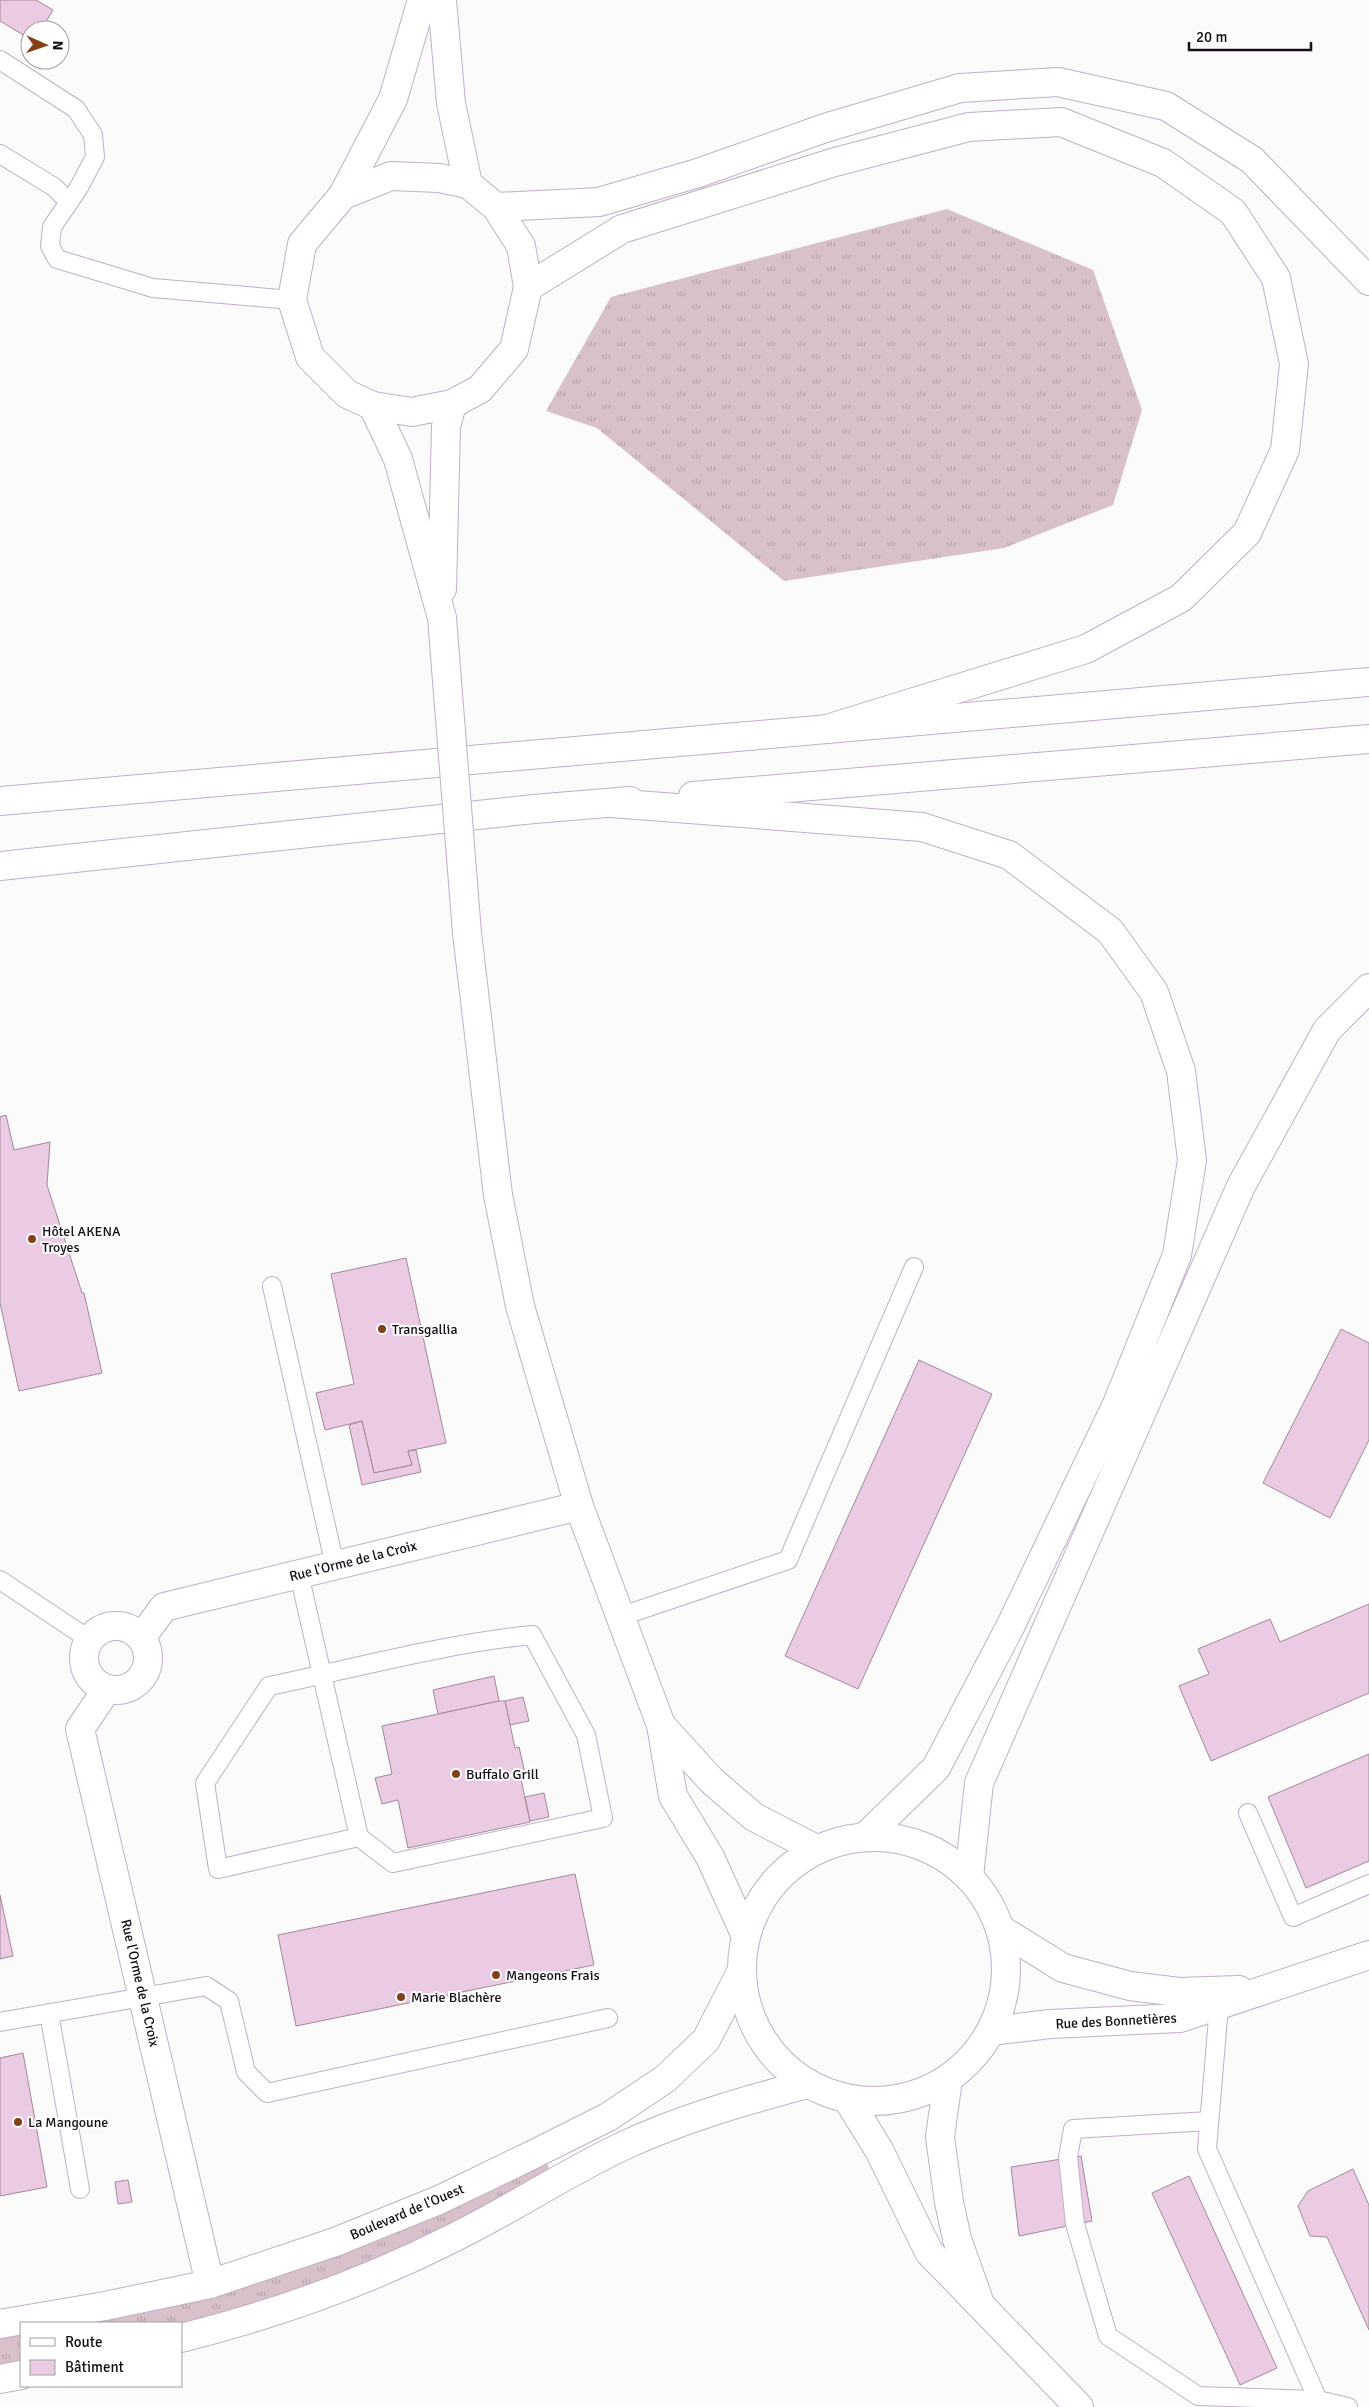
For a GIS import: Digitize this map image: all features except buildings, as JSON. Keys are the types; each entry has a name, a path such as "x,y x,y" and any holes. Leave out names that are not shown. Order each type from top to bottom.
{"main road":[{"path":"343,195 391,176 439,178 468,184 496,207 521,246 528,287 514,349 480,389 452,404 412,412 373,406 346,394 310,357 292,300 302,244 343,195 393,99 422,0"},
{"path":"442,0 451,103 468,184"},
{"path":"496,207 599,202 698,173 826,128 960,88 1058,82 1166,106 1252,160 1369,281"},
{"path":"528,287 622,230 835,162 969,127 1061,122 1163,163 1233,212 1276,278 1294,364 1285,450 1247,533 1181,598 1086,649 827,729"},
{"path":"452,404 446,427 442,618 467,933 500,1204 520,1306 579,1506 622,1616 661,1725 673,1796 710,1857 745,1934"},
{"path":"373,406 398,459 442,618"},
{"path":"0,801 1369,682"},
{"path":"0,866 611,803 1369,739"},
{"path":"611,803 922,827 1009,855 1110,931 1154,992 1181,1071 1192,1160 1177,1255 1117,1404 1010,1627 936,1768 865,1836"},
{"path":"969,1877 979,1783 1240,1186 1327,1030 1369,988"},
{"name":"Rue l'Orme de la Croix","path":"141,1638 164,1607 579,1506"},
{"path":"115,1626 125,1627 141,1638 148,1657 143,1676 136,1684 116,1690 107,1689 98,1684 86,1669 86,1649 90,1640 97,1633 115,1626"},
{"name":"Rue l'Orme de la Croix","path":"107,1689 80,1729 210,2284"},
{"path":"661,1725 712,1781 754,1817 816,1849"},
{"path":"865,1836 904,1839 939,1853 969,1877 988,1901 1000,1929 1006,1963 1003,1998 991,2031 972,2058 948,2079 917,2094 883,2102 848,2100 807,2084 780,2063 760,2036 746,2005 741,1972 745,1934 760,1900 784,1870 816,1849 840,1840 865,1836"},
{"name":"Rue des Bonnetières","path":"1000,1929 1063,1968 1130,1986 1179,1992 1268,1990"},
{"name":"Rue des Bonnetières","path":"991,2031 1050,2024 1180,2018 1369,1955"},
{"name":"Boulevard de l'Ouest","path":"0,2324 104,2306 210,2284 335,2242 430,2203 608,2117 665,2079 706,2040 741,1972"},
{"path":"948,2079 940,2137 949,2202 957,2240 981,2306"},
{"path":"182,2338 222,2328 348,2285 451,2239 621,2147 684,2122 807,2084"},
{"path":"848,2100 879,2150 929,2252 1079,2407"},
{"path":"0,2379 20,2375"}],"lane":[{"path":"0,60 76,109 93,135 95,157 52,227 50,246 57,259 153,288 292,300"},
{"path":"0,154 54,187 69,202"},
{"path":"622,1616 788,1560 914,1268"},
{"path":"272,1286 335,1566"},
{"path":"299,1574 322,1675 359,1838 393,1863 603,1818 586,1735 532,1635 495,1638 322,1675 269,1686 205,1784 218,1869 359,1838"},
{"path":"0,1580 90,1640"},
{"path":"1248,1814 1293,1917 1369,1884"},
{"path":"0,2022 206,1986 229,2001 246,2072 267,2093 608,2018"},
{"path":"1219,2006 1207,2149 1318,2400"},
{"path":"49,2013 80,2189"},
{"path":"1209,2121 1073,2129 1068,2157 1076,2224 1108,2336 1198,2396 1318,2400 1348,2407"}],"green space":[{"path":"947,209 1093,270 1142,410 1113,505 1004,548 784,581 597,428 546,411 611,297"},
{"path":"546,2161 550,2171 464,2217 398,2249 304,2288 255,2305 182,2327 182,2322 58,2322"},
{"path":"20,2330 20,2363 0,2367 0,2334"}],"place":[{"name":"Hôtel AKENA Troyes","path":"32,1239"},
{"name":"Transgallia","path":"382,1329"},
{"name":"Buffalo Grill","path":"456,1774"},
{"name":"Mangeons Frais","path":"496,1975"},
{"name":"Marie Blachère","path":"401,1997"},
{"name":"La Mangoune","path":"18,2122"}]}
